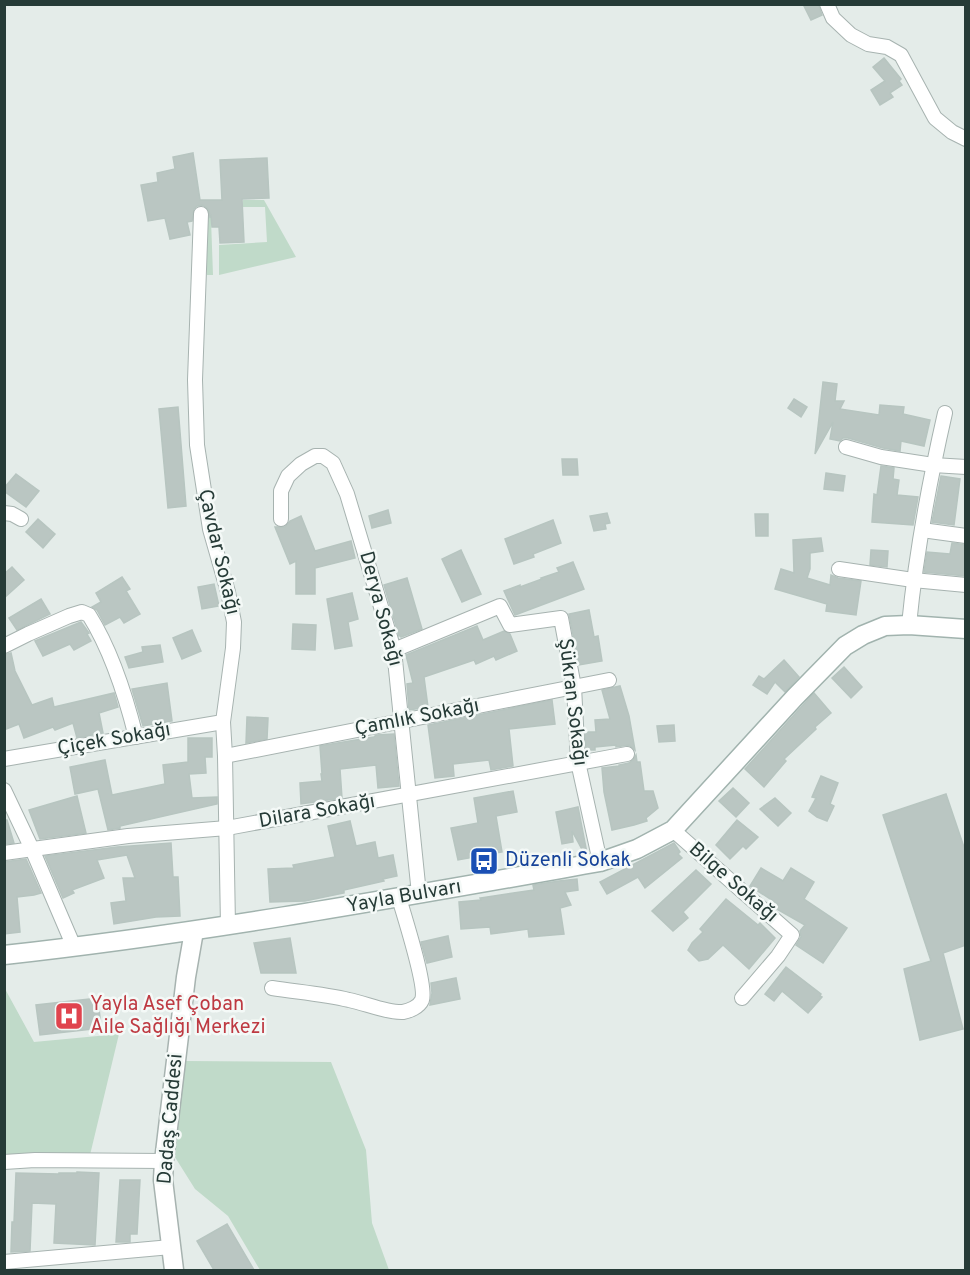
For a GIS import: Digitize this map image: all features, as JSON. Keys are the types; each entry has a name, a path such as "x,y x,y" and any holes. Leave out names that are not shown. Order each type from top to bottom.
{"main road":[{"name":"Yayla Bulvarı","path":"4,955 228,926 600,862 637,849 673,830 845,646 885,626 909,625 960,630"},
{"name":"Dadaş Caddesi","path":"174,1270 163,1180 164,1161 186,976 194,931"}],"street":[{"path":"827,4 833,18 851,35 867,44 887,47 901,55 935,118 952,132 966,139"},
{"name":"Çavdar Sokağı","path":"201,214 195,380 197,445 210,529 234,622 233,648 223,722 228,926"},
{"path":"909,625 913,580 933,465 945,413"},
{"path":"846,447 881,457 933,465 966,467"},
{"name":"Derya Sokağı","path":"281,519 281,491 288,476 315,456 323,456 333,463 347,494 394,650 419,894"},
{"path":"4,513 21,519"},
{"path":"922,530 966,536"},
{"path":"839,569 966,585"},
{"name":"Şükran Sokağı","path":"394,650 500,606 510,625 561,618 574,687 578,762 600,862"},
{"path":"6,640 82,612 89,615 110,656 136,737"},
{"name":"Çamlık Sokağı","path":"225,756 609,680"},
{"name":"Çiçek Sokağı","path":"4,759 223,722"},
{"name":"Dilara Sokağı","path":"4,852 128,836 227,828 627,754"},
{"path":"4,790 74,947"},
{"name":"Bilge Sokağı","path":"673,830 792,935 778,956 742,998"},
{"path":"272,988 348,999 394,1012 403,1012 417,1006 422,1001 423,993 399,898"},
{"path":"4,1162 35,1160 164,1161"},
{"path":"4,1262 171,1247"}],"green space":[{"path":"243,200 264,200 296,257 219,275 219,245 267,242 265,207 243,207"},
{"path":"204,203 218,218 211,219 213,275 207,275"},
{"path":"4,987 34,1042 119,1034 90,1155 5,1159"},
{"path":"185,1061 331,1062 366,1150 372,1223 389,1270 260,1270 228,1216 195,1189 173,1154"}],"building":[{"path":"803,4 818,4 822,15 811,20"},
{"path":"884,58 901,79 899,81 902,85 890,93 893,97 880,105 871,90 885,81 873,67"},
{"path":"193,153 200,200 222,200 220,160 267,158 269,198 242,199 244,242 220,243 219,227 212,227 209,210 202,205 194,209 192,221 187,222 190,235 170,239 165,218 148,221 141,185 158,182 157,173 175,169 173,157"},
{"path":"823,382 837,384 835,401 844,401 840,409 879,415 880,405 904,407 903,414 930,420 924,446 901,441 900,451 848,438 840,441 830,439 833,422 815,454"},
{"path":"794,399 807,407 801,417 788,408"},
{"path":"178,407 186,506 168,508 159,409"},
{"path":"562,459 577,459 578,475 563,475"},
{"path":"881,466 894,468 893,479 899,480 897,495 918,497 913,525 872,522 874,494 877,495"},
{"path":"826,473 845,476 843,491 824,489"},
{"path":"16,474 39,491 26,507 4,491"},
{"path":"941,476 960,479 954,525 932,522"},
{"path":"388,510 391,523 372,528 369,516"},
{"path":"607,513 610,523 605,524 606,529 594,531 590,516"},
{"path":"755,514 768,514 768,536 756,536"},
{"path":"301,516 315,551 351,541 355,558 315,568 315,594 296,594 296,561 290,564 275,527 285,527 290,521"},
{"path":"38,519 55,534 43,548 26,532"},
{"path":"553,520 561,543 514,564 505,539"},
{"path":"821,538 823,551 810,553 810,569 807,578 830,585 831,575 861,581 856,615 826,611 827,604 775,589 781,569 794,573 793,540"},
{"path":"952,543 966,545 966,576 924,572 927,552 950,554"},
{"path":"461,550 481,594 462,602 442,559"},
{"path":"871,550 888,551 887,567 870,565"},
{"path":"573,562 584,589 515,615 504,591 559,572 557,568"},
{"path":"12,567 24,580 4,598 4,574"},
{"path":"122,577 130,589 126,591 140,614 124,623 120,617 105,625 97,610 92,607 101,602 96,593"},
{"path":"407,578 422,629 401,637 384,585"},
{"path":"214,584 219,606 202,609 198,587"},
{"path":"352,593 358,619 348,622 352,646 335,649 327,599"},
{"path":"41,599 50,614 17,630 9,618"},
{"path":"589,610 594,637 598,636 602,661 579,665 569,614"},
{"path":"81,622 89,633 87,634 91,641 74,650 70,644 43,656 35,641"},
{"path":"293,624 316,625 315,650 292,649"},
{"path":"477,626 483,640 504,631 510,634 517,651 496,660 494,656 476,664 474,660 424,677 428,707 409,710 407,684 413,683 406,655"},
{"path":"192,630 201,651 182,659 173,638"},
{"path":"160,645 163,662 129,668 125,657 143,652 142,647"},
{"path":"11,653 15,671 32,705 52,698 54,707 114,693 118,707 99,713 103,733 77,738 73,723 55,730 53,727 24,738 19,724 4,730 4,655"},
{"path":"784,660 799,677 785,692 775,682 767,694 753,685 759,676 764,679"},
{"path":"844,667 862,687 851,698 832,678"},
{"path":"167,683 172,721 143,726 132,689"},
{"path":"620,686 629,716 635,750 629,745 616,747 616,745 586,750 585,732 596,732 595,720 610,719 602,690"},
{"path":"814,693 831,713 784,759 786,761 764,787 745,769"},
{"path":"552,700 555,724 509,729 513,766 491,770 489,760 453,764 454,776 435,778 428,725"},
{"path":"247,717 268,718 267,739 246,743"},
{"path":"674,725 675,741 659,742 657,726"},
{"path":"394,734 399,786 378,788 376,765 340,769 342,798 301,804 300,783 322,781 320,746 376,735"},
{"path":"188,738 212,738 212,757 205,757 206,773 189,774 192,798 217,797 217,804 108,830 98,789 75,794 70,767 105,760 112,795 165,784 163,765 188,762"},
{"path":"636,755 637,762 640,762 644,791 653,791 658,808 646,818 647,821 612,830 604,792 602,768 629,763"},
{"path":"821,776 838,783 830,804 834,806 827,821 809,811 816,798 812,797"},
{"path":"733,788 749,803 736,817 719,801"},
{"path":"513,791 517,812 496,816 502,852 458,860 451,828 478,823 474,798"},
{"path":"946,794 966,853 966,945 943,953 963,1029 920,1040 904,969 931,961 883,815"},
{"path":"77,796 86,833 40,839 29,810"},
{"path":"775,798 791,813 778,826 760,809"},
{"path":"578,807 587,853 584,853 572,831 573,842 562,844 556,812"},
{"path":"4,820 7,820 14,843 4,844"},
{"path":"737,820 758,837 746,849 743,846 730,859 716,845"},
{"path":"350,821 356,846 375,842 378,858 393,855 397,876 344,890 344,893 305,901 270,902 268,869 294,868 293,865 335,857 328,826"},
{"path":"171,843 173,877 178,877 180,916 156,917 114,924 111,903 126,901 123,878 135,878 127,855 97,860 104,878 72,890 74,893 63,898 45,856 117,847"},
{"path":"674,843 682,858 645,888 638,877 607,894 600,882"},
{"path":"26,859 41,893 17,897 20,932 4,934 4,862"},
{"path":"761,868 783,881 791,868 814,882 804,899 847,928 823,963 796,945 801,937 800,931 805,925 775,908 778,904 750,886"},
{"path":"696,870 711,884 683,912 688,918 673,931 652,911"},
{"path":"577,879 578,890 565,892 571,905 560,908 564,934 529,937 528,929 491,934 490,927 461,929 459,902 534,890 533,885"},
{"path":"726,899 758,925 760,923 775,938 749,969 723,945 708,959 699,961 688,950 703,932 700,929"},
{"path":"448,936 452,957 427,963 421,942"},
{"path":"290,938 296,973 261,973 254,943"},
{"path":"786,967 821,994 822,997 808,1013 782,991 774,1001 765,994"},
{"path":"456,978 460,999 430,1005 431,983"},
{"name":"Yayla Asef Çoban Aile Sağlığı Merkezi","path":"98,998 101,1028 40,1035 36,1005"},
{"path":"16,1173 99,1173 95,1245 54,1243 56,1204 32,1203 30,1251 11,1252"},
{"path":"120,1180 140,1180 137,1234 130,1234 130,1242 116,1242"},
{"path":"227,1224 254,1270 214,1270 197,1241"}],"place":[{"name":"Düzenli Sokak","path":"484,861"},
{"name":"Yayla Asef Çoban Aile Sağlığı Merkezi","path":"69,1016"}]}
